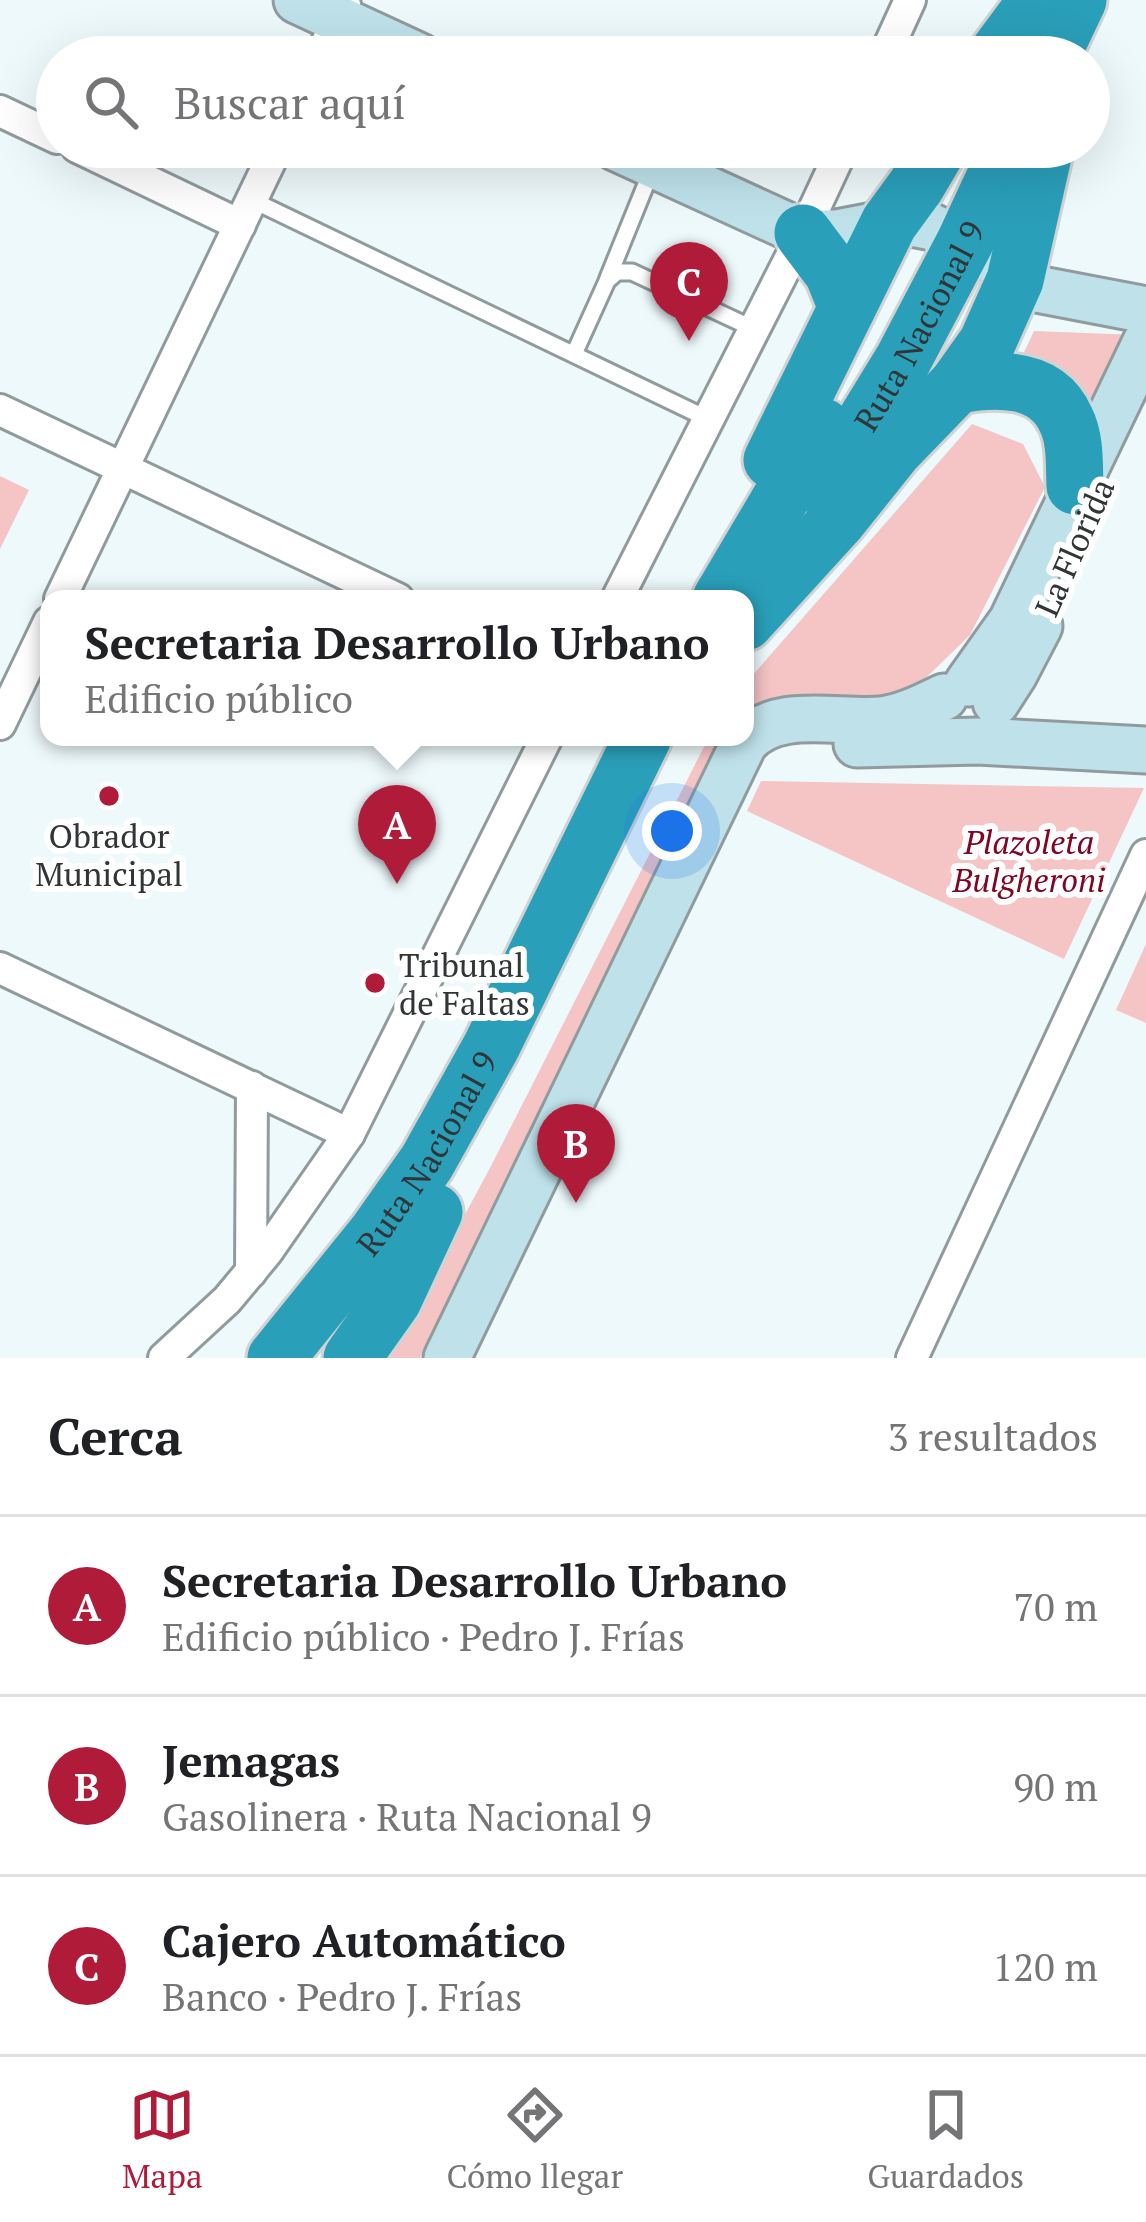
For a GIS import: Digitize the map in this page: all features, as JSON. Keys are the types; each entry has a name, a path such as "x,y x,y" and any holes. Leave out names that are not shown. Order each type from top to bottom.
{"highway":[{"path":"1019,36 1060,1"},
{"path":"1029,36 1060,1"},
{"path":"1054,36 1060,1"},
{"path":"1060,1 1069,36"},
{"path":"723,590 740,528 847,308 929,231 916,186 927,168"},
{"name":"Ruta Nacional 9","path":"725,590 826,422 959,168"},
{"name":"Ruta Nacional 9","path":"754,607 903,360 929,231 989,168"},
{"path":"754,612 894,450 957,385 987,343 1015,280 1039,168"},
{"path":"803,233 833,274 847,308"},
{"path":"957,385 1021,382 1056,404 1073,445 1075,486"},
{"name":"Ruta Nacional 9","path":"276,1358 427,1162 491,1047 640,746"},
{"name":"Ruta Nacional 9","path":"320,1358 434,1212 476,1148 678,746"},
{"path":"352,1358 393,1300 434,1212"}],"street":[{"path":"297,0 335,25 364,36"},
{"path":"894,36 910,0"},
{"path":"0,111 36,128"},
{"path":"132,168 246,212"},
{"path":"64,590 267,168"},
{"path":"660,168 803,233 929,231 988,254 1015,280 1042,292 1146,310"},
{"path":"621,590 833,168"},
{"path":"974,712 1012,621 1146,341"},
{"name":"La Florida","path":"974,712 1027,651 1146,389"},
{"path":"0,410 379,590"},
{"path":"0,724 40,641"},
{"path":"447,1358 734,770 772,751 974,712 1055,746 1146,750"},
{"path":"164,1358 251,1272 349,1134 543,746"},
{"path":"912,1358 1146,855"},
{"path":"0,968 349,1134"},
{"path":"251,1272 252,1088"}],"lane":[{"path":"574,354 607,281 631,168"},
{"path":"246,212 574,354 709,419"},
{"path":"607,281 617,272 632,272 754,329"}],"green space":[{"path":"1034,331 1138,335 1095,433 1019,363"},
{"path":"972,424 1023,444 1045,487 970,635 899,704 773,700 754,714 754,674"},
{"path":"0,476 29,490 0,549"},
{"path":"704,746 725,746 420,1358 381,1358 409,1319"},
{"name":"Plazoleta Bulgheroni","path":"761,781 1144,788 1064,959 747,811"},
{"path":"1146,944 1146,1023 1116,1010"}],"place":[{"name":"Cajero Automático","path":"689,341"},
{"name":"Obrador Municipal","path":"109,796"},
{"name":"Secretaria Desarrollo Urbano","path":"397,884"},
{"name":"Tribunal de Faltas","path":"375,983"},
{"name":"Jemagas","path":"576,1203"}]}
